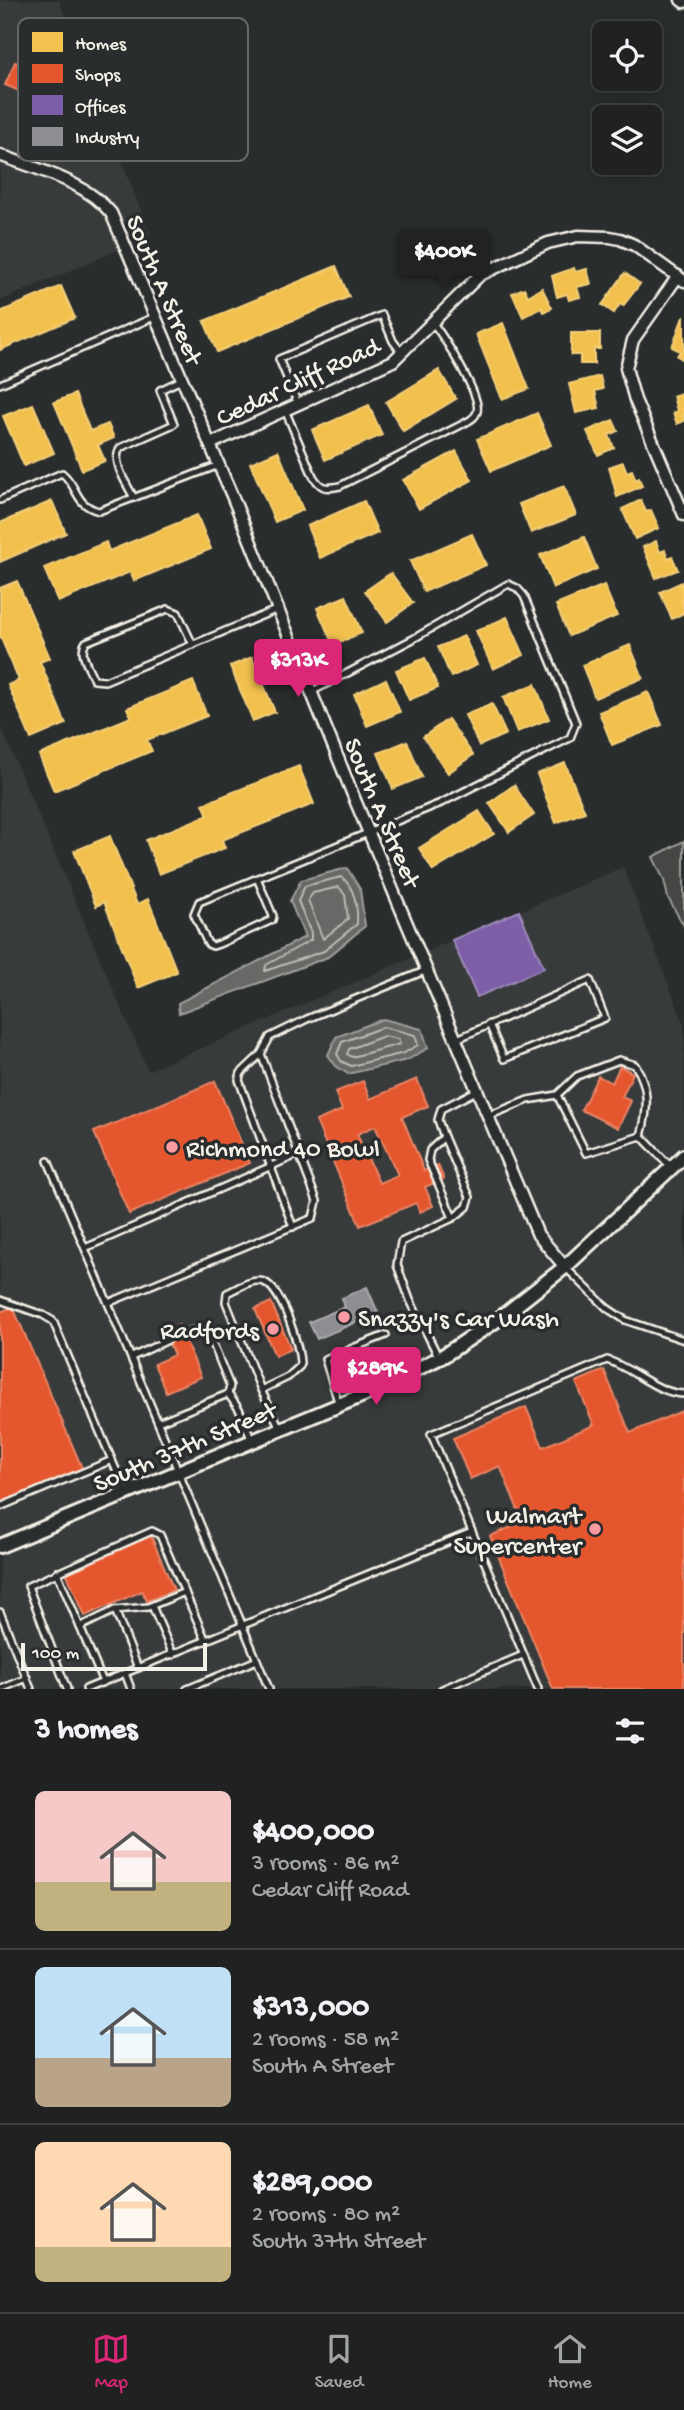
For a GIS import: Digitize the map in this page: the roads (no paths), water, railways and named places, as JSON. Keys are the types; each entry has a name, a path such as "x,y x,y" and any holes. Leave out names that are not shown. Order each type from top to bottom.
{"street":[{"name":"South A Street","path":"0,155 79,186 104,204 111,213 210,444 538,1235 565,1266"},
{"name":"Cedar Cliff Road","path":"210,444 393,361 480,275 500,263 562,239 578,236 620,239 634,245 681,278"},
{"path":"681,278 634,340 626,368 635,400 684,515"},
{"name":"South 37th Street","path":"0,1546 253,1442 439,1358 499,1318 565,1266 684,1156"}],"lane":[{"path":"298,404 279,359 382,315 393,341 402,353"},
{"path":"0,384 154,317"},
{"path":"285,410 313,476 319,485 327,489 340,486 465,424 478,410 477,399 450,346 433,323"},
{"path":"134,498 117,462 117,454 120,448 174,424 160,390 181,380"},
{"path":"0,500 62,473 69,479 80,502 99,512 219,466"},
{"path":"257,878 273,916 272,920 219,944 208,944 194,914 196,905 257,878 441,803 570,738 576,723 524,596 508,584 413,639 311,691"},
{"path":"193,645 178,613 168,609 86,642 82,647 94,680 105,681 193,645 278,610"},
{"path":"293,1227 239,1080 241,1073 261,1054 270,1037 427,970"},
{"path":"457,1040 489,1024 590,980 605,1018 504,1059 489,1024"},
{"path":"108,1303 313,1218 317,1201 261,1054"},
{"path":"488,1116 528,1100 557,1095 577,1076 619,1060 635,1065 643,1077 648,1111 641,1136"},
{"path":"439,1358 410,1300 397,1265 401,1242 453,1218 467,1207 470,1197 438,1120 441,1109 478,1090"},
{"path":"557,1095 586,1153 641,1136"},
{"path":"641,1136 672,1168"},
{"path":"444,1138 430,1150 428,1160 453,1218"},
{"path":"85,1248 299,1154"},
{"path":"48,1161 269,1689"},
{"path":"565,1266 607,1308 625,1320 684,1340"},
{"path":"261,1390 288,1377 300,1366 301,1353 273,1288 263,1282 253,1281 227,1293 226,1302 261,1390 281,1430"},
{"path":"0,1300 53,1321 127,1494"},
{"path":"183,1335 194,1330 211,1339 230,1386 228,1394"},
{"path":"339,1405 325,1359 386,1335"},
{"path":"132,1357 168,1340"},
{"path":"538,1689 432,1434 607,1360 668,1392 684,1394"},
{"path":"158,1422 228,1394"},
{"path":"228,1394 239,1409 253,1442"},
{"path":"0,1507 112,1460"},
{"path":"67,1689 28,1590 32,1583 156,1531 206,1641"},
{"path":"86,1689 472,1532"},
{"path":"57,1572 103,1682"},
{"path":"80,1627 115,1610 152,1605 185,1592"},
{"path":"152,1605 173,1655"},
{"path":"115,1610 138,1668"},
{"path":"0,1612 32,1689"},
{"path":"442,1689 523,1655"},
{"path":"187,1689 257,1660"},
{"path":"125,1674 131,1689"},
{"path":"1,1689 27,1678"}],"water":[{"path":"347,868 360,889 365,926 328,957 179,1013 178,1003 305,937 290,901 301,880"},
{"path":"383,1019 422,1029 428,1048 407,1060 348,1074 336,1066 328,1055 336,1037"}],"place":[{"name":"Richmond 40 Bowl","path":"172,1147"},
{"name":"Snazzy's Car Wash","path":"344,1317"},
{"name":"Radfords","path":"273,1329"},
{"name":"Walmart Supercenter","path":"595,1529"}]}
